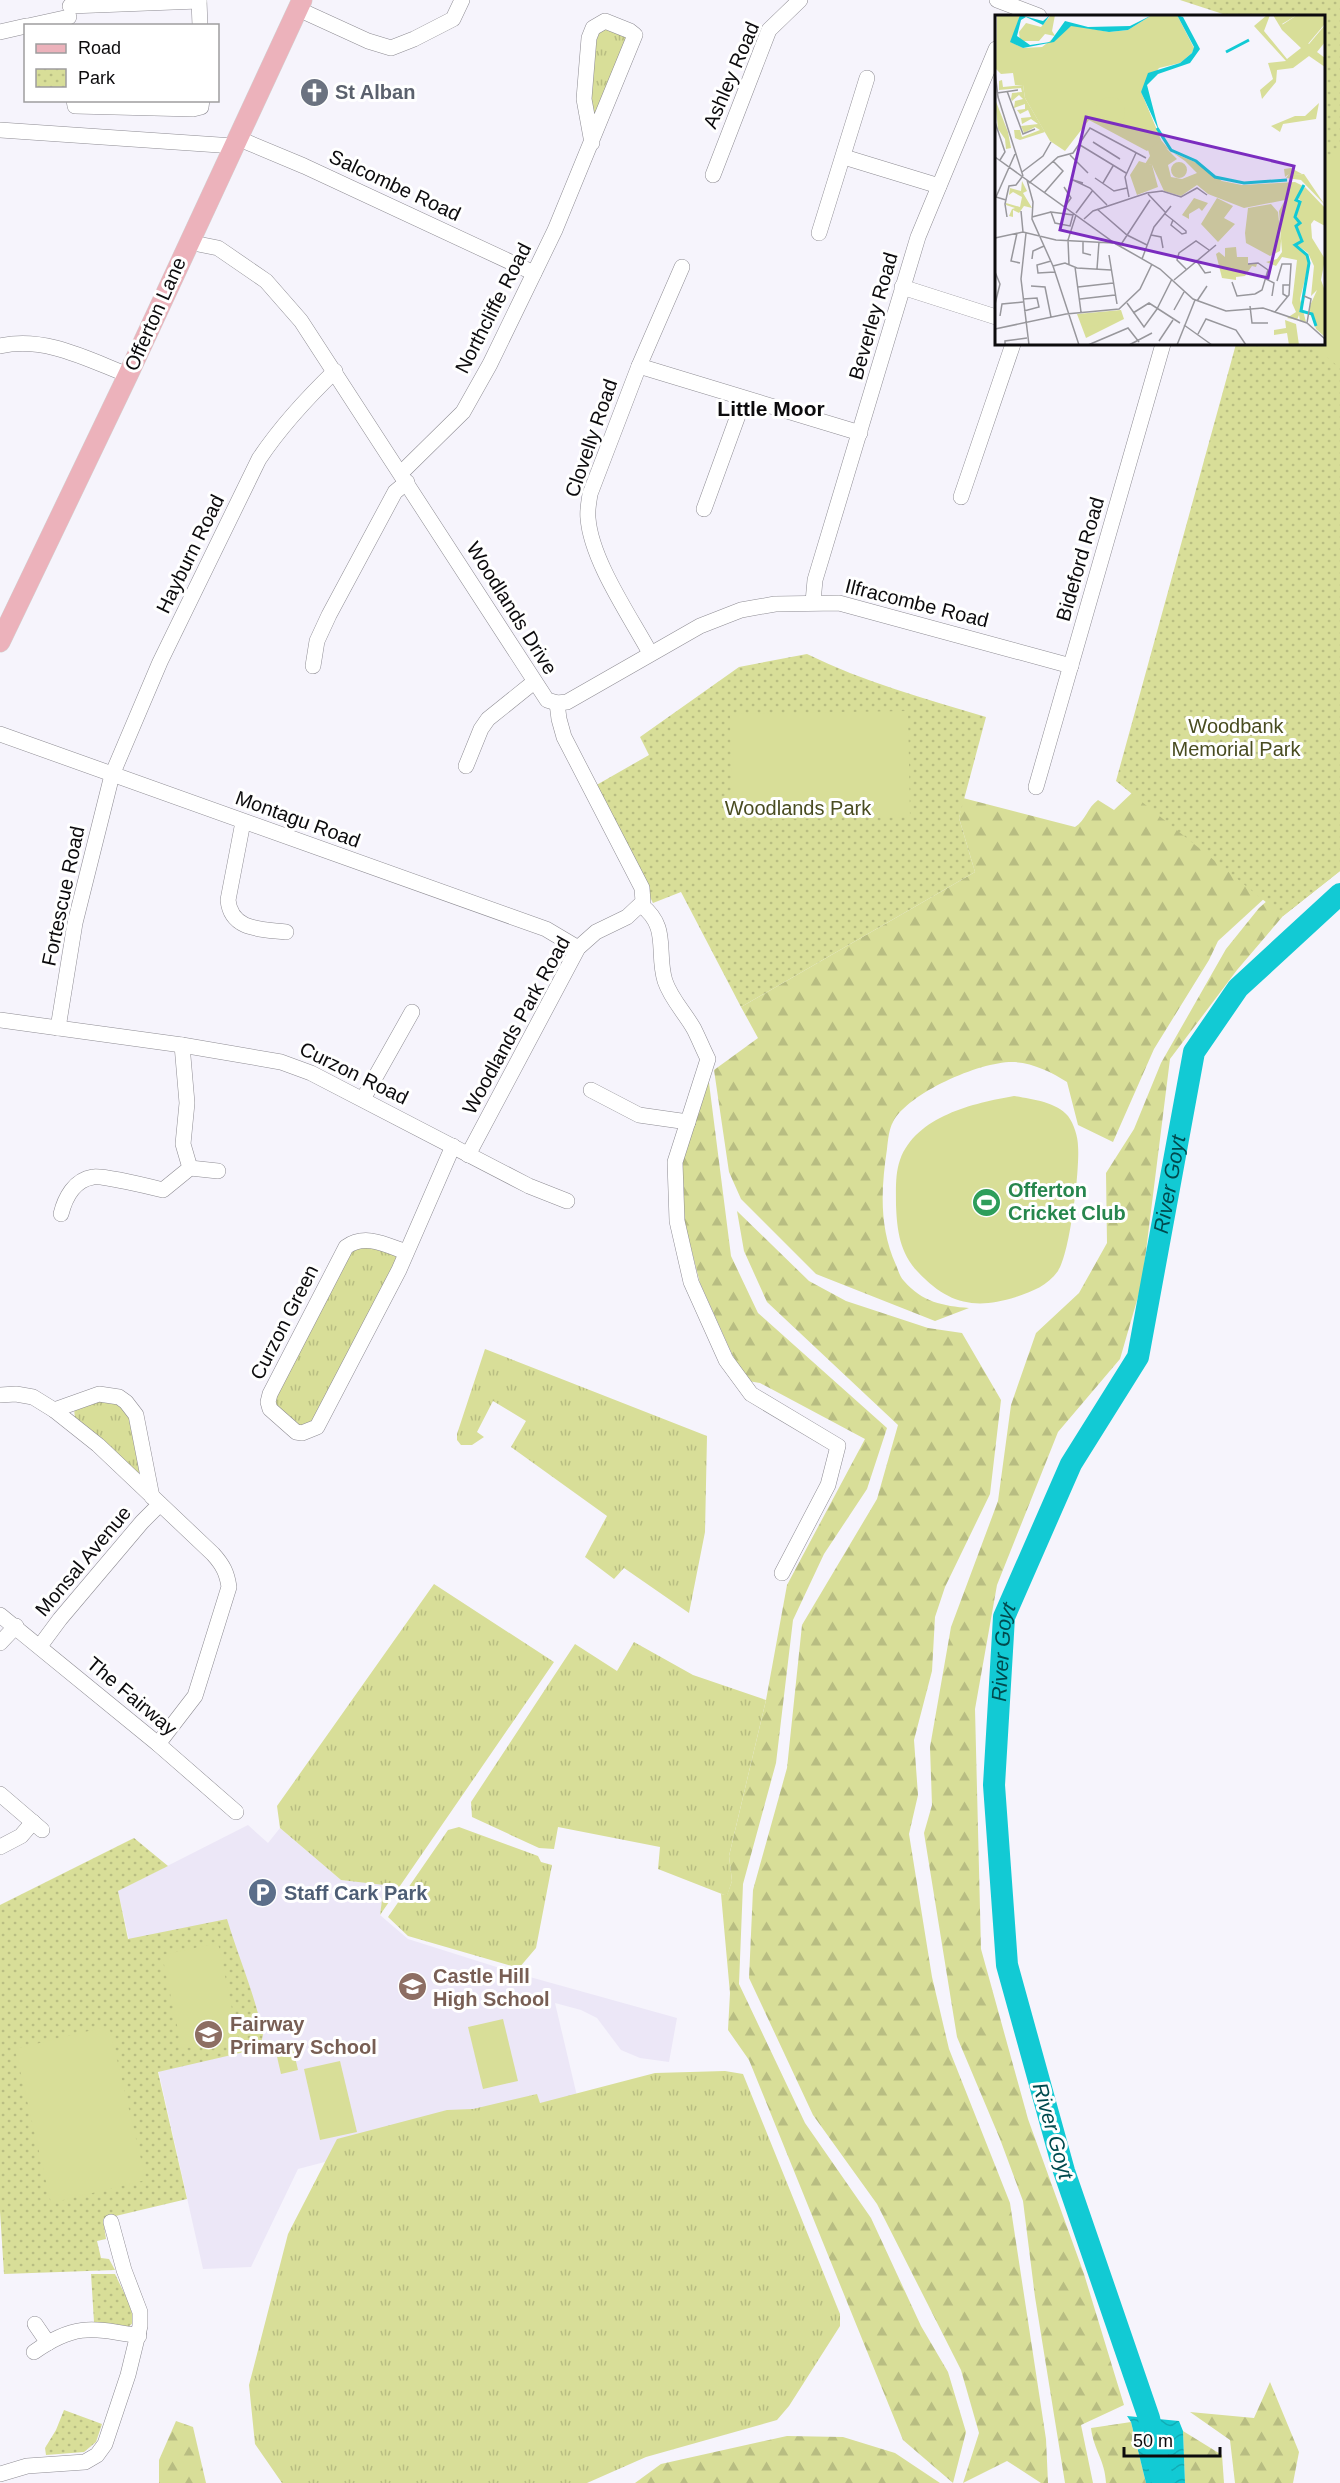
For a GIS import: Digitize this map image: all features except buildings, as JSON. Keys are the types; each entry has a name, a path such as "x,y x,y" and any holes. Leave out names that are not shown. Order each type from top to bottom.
{"main road":[{"name":"Offerton Lane","path":"5,622 128,375 300,4"}],"street":[{"path":"33,24 70,12 199,0 200,24"},
{"path":"300,4 368,41 391,48 453,19 462,0"},
{"name":"Ashley Road","path":"713,175 769,30 800,0"},
{"path":"998,0 1011,12 1032,15"},
{"name":"Northcliffe Road","path":"313,666 316,641 394,492 404,477 463,412 490,364 534,273 592,143 635,35 605,21 593,28 589,38 584,99 592,143"},
{"path":"0,32 24,27"},
{"name":"Beverley Road","path":"813,602 815,580 918,237 995,51"},
{"path":"819,233 867,78"},
{"path":"74,102 75,106 193,109 201,107 202,102"},
{"name":"Salcombe Road","path":"0,130 235,142 304,166 534,273"},
{"path":"844,157 939,186"},
{"name":"Woodlands Drive","path":"188,242 218,248 266,281 301,321 404,477 544,698 557,703 564,737 642,888 644,898 641,905 654,918 660,930 664,979 708,1059 675,1162 677,1221 691,1282 726,1360 750,1394 838,1446 828,1485 782,1573"},
{"name":"Clovelly Road","path":"650,653 603,566 592,539 588,517 590,494 639,366 682,267"},
{"path":"902,287 995,317"},
{"path":"0,346 14,343 40,344 65,350 128,375"},
{"path":"961,497 1013,345"},
{"name":"Bideford Road","path":"1036,787 1163,345"},
{"path":"639,366 860,433"},
{"name":"Hayburn Road","path":"112,775 160,662 259,459 292,414 335,371"},
{"path":"704,509 744,399"},
{"name":"Ilfracombe Road","path":"557,703 567,702 700,626 741,610 775,604 840,603 1071,666"},
{"path":"466,766 481,729 488,719 534,682"},
{"name":"Montagu Road","path":"0,734 546,929 579,948"},
{"name":"Fortescue Road","path":"58,1028 75,923 112,775"},
{"path":"243,822 228,900 229,910 238,923 246,927 286,932"},
{"name":"Woodlands Park Road","path":"468,1155 579,948 596,932 627,917 641,905"},
{"path":"363,1099 412,1012"},
{"name":"Curzon Road","path":"0,1020 182,1045 281,1062 311,1073 529,1186 567,1200"},
{"path":"182,1045 187,1103 183,1143 189,1168"},
{"path":"591,1090 639,1115 688,1122"},
{"name":"Curzon Green","path":"406,1252 364,1239 355,1240 346,1247 270,1394 268,1402 270,1409 296,1432 302,1434 317,1427 406,1252 453,1146"},
{"path":"61,1214 65,1198 77,1184 94,1176 163,1190 189,1168 218,1171"},
{"path":"0,1395 16,1394 33,1397 54,1410 98,1445 222,1564 228,1575 229,1587 195,1696 158,1744"},
{"path":"54,1410 99,1394 119,1397 126,1402 136,1415 156,1501"},
{"name":"Monsal Avenue","path":"40,1646 142,1522 156,1501"},
{"name":"The Fairway","path":"0,1615 158,1744 236,1812"},
{"path":"0,1644 16,1626"},
{"path":"0,1794 37,1826 0,1847"},
{"path":"0,2474 27,2466 85,2462 97,2455 105,2444 139,2336 140,2312 124,2270 111,2222"},
{"path":"35,2324 48,2343"},
{"path":"34,2352 70,2331 95,2328 139,2336"}],"shaded area":[{"name":"Castle Hill High School","path":"248,1825 268,1843 280,1828 341,1880 385,1884 380,1915 408,1939 512,1972 677,2018 669,2062 640,2058 621,2050 597,2018 581,2010 555,2003 577,2096 298,2169 251,2267 203,2269 118,1891"}],"green space":[{"name":"Woodbank Memorial Park","path":"1180,0 1340,0 1340,871 1283,916 1116,781 1236,345 1325,345 1325,15 1226,15"},
{"path":"593,28 630,31 597,131 584,99"},
{"path":"1340,150 1340,368 1312,345 1325,345 1325,163"},
{"name":"Woodlands Park","path":"807,654 918,697 986,717 959,818 975,872 741,1007 681,892 653,903 593,787 649,755 640,737 739,667"},
{"path":"908,711 910,817 732,820 730,714"},
{"path":"1156,770 1340,829 1218,941 1209,960 1154,1049 1113,1142 1078,1125 1067,1082 1041,1068 1019,1062 998,1063 964,1073 929,1090 901,1111 890,1131 883,1179 884,1222 890,1251 901,1278 918,1294 933,1302 969,1308 935,1321 816,1274 741,1199 729,1172 714,1070 758,1038 741,1007 975,872 959,818 963,798 1075,827 1098,800 1114,810"},
{"path":"1340,836 1340,871 1283,916 1237,970 1170,1059 1142,1283 1120,1359 1058,1432 997,1585 975,1709 981,1949 1028,2119 1084,2274 1124,2405 1081,2425 1093,2483 1065,2483 1035,2297 1023,2201 1000,2139 957,2037 924,1833 932,1805 930,1747 951,1627 998,1501 1011,1405 1036,1333 1079,1293 1107,1243 1106,1173 1134,1129 1161,1063 1226,949 1259,908"},
{"path":"708,1075 731,1256 758,1313 887,1428 867,1489 824,1554 793,1620 776,1763 743,1884 739,1984 805,2123 871,2218 921,2326 948,2372 966,2432 953,2483 903,2440 749,2060 728,2030 730,1993 721,1894 727,1895 732,1881 729,1856 766,1700 787,1585 865,1439 760,1383 748,1381 732,1354 700,1283 684,1221 682,1164"},
{"path":"1014,1096 1057,1107 1068,1116 1075,1131 1078,1146 1077,1172 1066,1247 1058,1271 1049,1281 1039,1287 1001,1301 975,1303 963,1301 951,1297 929,1283 912,1265 903,1249 897,1224 898,1165 908,1145 919,1132 933,1122 965,1108"},
{"path":"737,1211 809,1281 846,1301 928,1328 962,1333 1001,1400 990,1494 945,1587 935,1617 932,1671 914,1740 918,1795 909,1834 932,1977 949,2049 1010,2203 1046,2439 1048,2483 1041,2483 1007,2461 963,2483 979,2433 961,2370 877,2204 813,2115 749,1978 753,1890 787,1768 802,1625 877,1499 898,1425 767,1302 744,1251"},
{"path":"355,1240 406,1252 317,1427 302,1433 270,1409"},
{"path":"485,1349 707,1436 705,1532 689,1613 624,1568 614,1579 585,1557 607,1516 511,1447 526,1421 493,1401 477,1432 484,1437 472,1445 461,1445 457,1440"},
{"path":"97,1398 116,1401 130,1413 144,1471 135,1474 75,1420 74,1407"},
{"path":"434,1584 554,1662 380,1915 384,1885 341,1880 280,1828 277,1806"},
{"path":"634,1642 693,1675 766,1700 729,1856 732,1881 727,1896 658,1869 660,1847 558,1827 554,1849 539,1848 472,1817 471,1802 575,1644 617,1671"},
{"path":"459,1827 538,1856 541,1862 552,1865 536,1948 519,1968 408,1936 388,1917 448,1830"},
{"path":"134,1838 168,1866 118,1891 128,1939 227,1919 256,2005 263,2035 261,2043 253,2050 158,2072 187,2199 103,2219 106,2239 97,2241 101,2258 109,2259 115,2270 4,2274 0,2211 0,1905"},
{"path":"218,1943 238,2037 182,2049 162,1955"},
{"path":"503,2019 518,2081 483,2089 468,2027"},
{"path":"109,2026 146,2180 51,2203 15,2049"},
{"path":"292,2044 298,2070 281,2074 275,2048"},
{"path":"340,2061 357,2132 320,2140 304,2069"},
{"path":"725,2071 743,2074 840,2314 840,2326 789,2406 777,2420 646,2457 587,2483 282,2483 255,2444 249,2385 288,2234 337,2139 447,2110 473,2109 537,2094 540,2103 655,2073"},
{"path":"91,2274 115,2274 130,2305 134,2322 127,2328 94,2322"},
{"path":"1270,2382 1299,2452 1293,2483 1235,2483 1230,2440 1190,2412 1254,2418"},
{"path":"64,2410 102,2424 96,2442 84,2452 46,2455 45,2448"},
{"path":"176,2421 193,2427 206,2483 159,2483 159,2460"},
{"path":"1131,2422 1146,2483 1106,2483 1104,2468 1091,2428"},
{"path":"1183,2431 1222,2455 1224,2483 1185,2483"},
{"path":"787,2436 843,2437 895,2453 940,2483 635,2483 661,2464"}],"water":[{"path":"1127,2416 1179,2421 1183,2431 1185,2483 1146,2483 1131,2422"}],"waterway":[{"name":"River Goyt","path":"1163,2483 1149,2418 1064,2171 1007,1965 994,1785 1004,1617 1071,1464 1138,1357 1194,1052 1238,988 1340,894"}],"place":[{"name":"St Alban","path":"314,92"},
{"name":"Offerton Cricket Club","path":"987,1202"},
{"name":"Staff Cark Park","path":"263,1893"},
{"name":"Castle Hill High School","path":"412,1987"},
{"name":"Fairway Primary School","path":"209,2035"}],"district":[{"name":"Little Moor","path":"771,409"}]}
